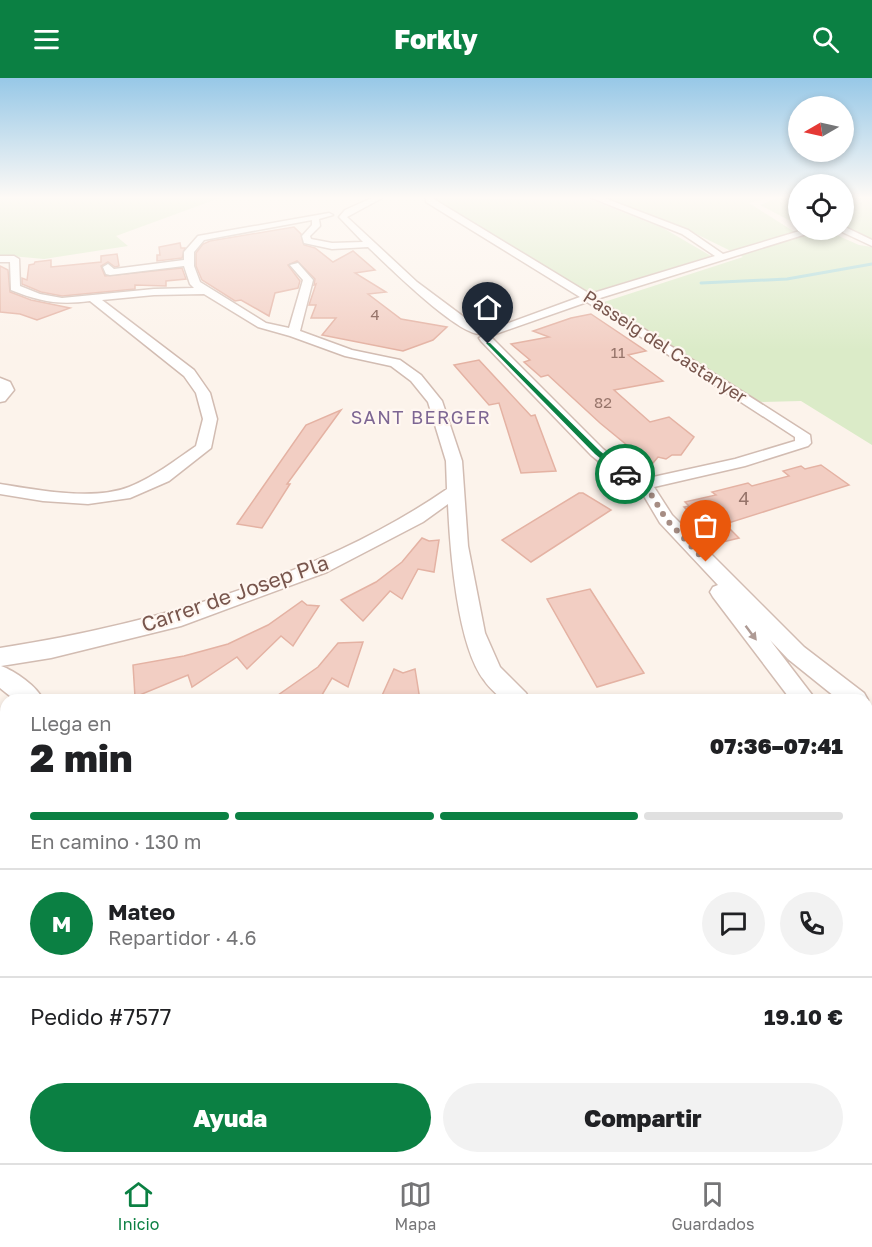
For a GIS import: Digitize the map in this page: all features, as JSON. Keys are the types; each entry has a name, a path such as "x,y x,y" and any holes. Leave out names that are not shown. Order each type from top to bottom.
{"street":[{"path":"191,249 189,261 195,284 262,325 294,333 349,353 395,363 416,378 435,401 454,461 459,546 474,633 491,673 512,694"},
{"path":"375,249 413,284 462,323 484,335 597,453 631,479 628,483 632,489 639,492 650,487 666,519 799,694"},
{"name":"Passeig del Castanyer","path":"510,249 802,435 803,443 650,487"},
{"path":"710,249 723,257"},
{"path":"484,335 588,298 750,249"},
{"path":"0,259 14,259 15,288 38,297 62,301 154,292 207,291"},
{"path":"108,267 110,272 189,261"},
{"path":"294,333 308,280 295,265"},
{"path":"0,489 43,496 88,499 129,493 163,477 203,447 210,418 203,393 189,373 94,299"},
{"path":"0,382 7,390 0,398"},
{"name":"Carrer de Josep Pla","path":"0,657 51,649 174,620 320,567 417,518 455,491"},
{"path":"666,519 796,653 848,694"},
{"path":"0,675 24,694"}],"green space":[{"path":"0,249 111,249 44,259 0,255"},
{"path":"512,249 698,249 711,256 583,295"},
{"path":"726,249 872,249 872,445 801,401 758,402 604,302 743,257"}],"building":[{"path":"159,249 185,249 182,258 157,261 157,255 160,255"},
{"path":"199,249 316,249 333,262 353,251 375,270 355,273 386,292 368,294 401,319 447,327 433,340 403,351 322,335 336,318 311,318 316,305 309,305 316,284 314,285 315,279 297,261 288,265 300,281 298,288 275,293 269,316 241,300 235,301 202,280 196,266 196,253"},
{"path":"117,254 119,266 115,267 108,262 101,266 105,276 182,268 186,279 166,281 166,286 135,285 135,289 62,296 41,292 22,284 22,278 27,280 29,265 35,262 51,260 51,267 101,262 101,256"},
{"path":"0,266 8,270 10,292 31,300 70,308 37,320 20,314 0,312"},
{"path":"591,314 646,351 628,355 663,381 614,390 650,422 669,417 694,437 681,455 672,455 666,459 658,457 653,463 644,459 600,423 548,375 541,377 524,362 530,360 511,344 549,337 533,331"},
{"path":"479,360 531,416 535,415 556,471 521,473 499,403 489,405 454,365"},
{"path":"341,410 287,484 290,484 262,528 237,524 306,425"},
{"path":"821,465 849,485 725,524 739,538 719,543 684,507 689,506 685,502 716,495 712,492 748,483 752,486 789,476 783,471 801,466 805,469"},
{"path":"579,493 583,493 611,510 531,562 502,540"},
{"path":"422,538 429,541 439,540 434,572 418,569 402,599 390,591 363,621 341,600 376,582 402,562"},
{"path":"590,589 644,673 597,687 547,599"},
{"path":"302,601 307,605 319,606 293,646 281,636 247,669 237,657 192,687 188,675 142,694 135,694 133,665 184,656 228,644 268,625"},
{"path":"363,642 348,687 332,678 323,694 280,694 318,667 338,643"},
{"path":"394,669 403,673 415,669 419,694 383,694"}],"waterway":[{"path":"701,283 787,279 872,264"}],"way so far":[{"path":"625,474 631,479 628,483 632,489 639,492 649,491 654,503 666,519 706,562"}],"district":[{"name":"SANT BERGER","path":"421,418"}],"route":[{"path":"488,344 597,453 625,474"}]}
